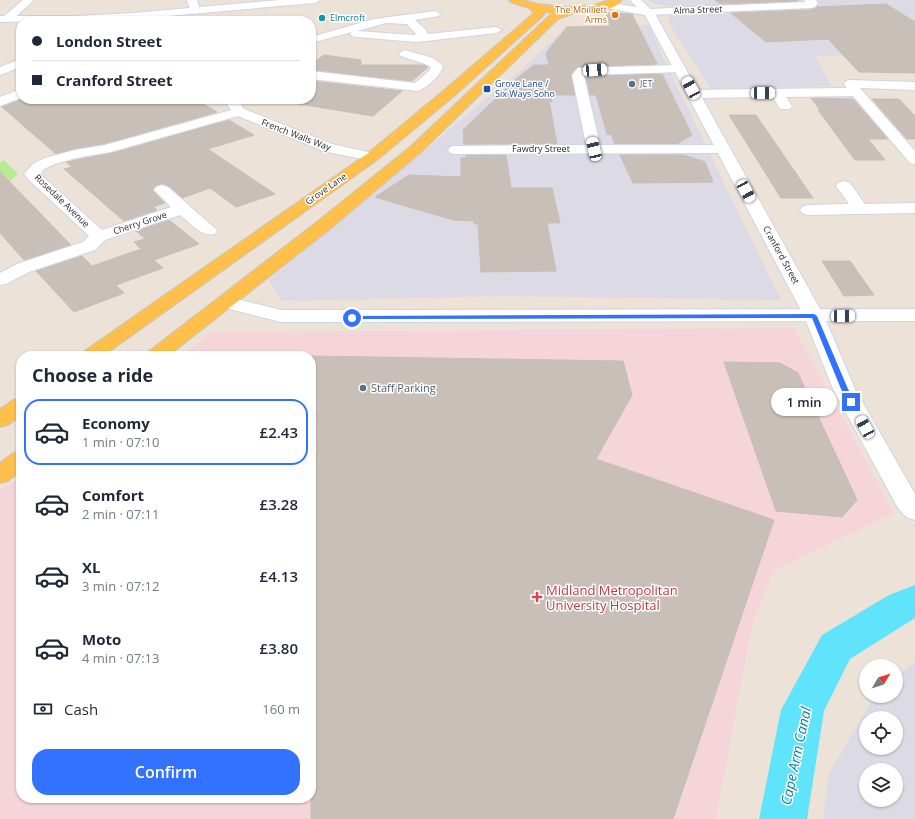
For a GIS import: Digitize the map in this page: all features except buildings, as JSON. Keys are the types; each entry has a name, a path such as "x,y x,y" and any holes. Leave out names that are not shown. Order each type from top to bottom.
{"main road":[{"path":"514,0 532,6 574,10"},
{"path":"161,351 324,226 415,150 554,17 574,10 606,5 617,0"},
{"name":"Grove Lane","path":"97,351 372,157 448,94 540,13 532,6"},
{"path":"0,420 16,409"},
{"path":"0,475 16,463"}],"street":[{"path":"3,19 29,0"},
{"path":"106,16 194,5 315,0"},
{"name":"Cranford Street","path":"635,0 649,12 694,94 814,316 844,389 911,506"},
{"name":"Alma Street","path":"649,12 811,6 813,3 809,0"},
{"path":"606,5 649,12"},
{"path":"319,41 340,32 373,22 434,14"},
{"path":"3,19 16,19"},
{"path":"397,20 409,22 422,32 422,35 417,39"},
{"path":"340,32 417,39 496,30"},
{"path":"316,76 415,88 420,86 436,71 437,66 416,54"},
{"path":"0,70 16,65"},
{"path":"594,149 578,75 582,71 680,69"},
{"path":"915,86 850,84 915,160"},
{"path":"694,94 856,92"},
{"path":"777,93 785,106"},
{"path":"0,102 16,95"},
{"name":"French Walls Way","path":"239,106 328,148 372,157"},
{"name":"Rosedale Avenue","path":"0,280 23,268 89,246 99,236 32,174 35,170 50,161 75,154 106,149 239,106"},
{"name":"Fawdry Street","path":"455,150 723,149"},
{"path":"844,186 860,209"},
{"name":"Cherry Grove","path":"162,190 182,209 209,230"},
{"path":"808,210 915,208"},
{"name":"Cherry Grove","path":"99,236 182,209"},
{"path":"225,302 268,314 288,316 415,318 915,314"}],"shaded area":[{"path":"649,0 915,0 915,54 815,56 831,86 711,89 670,25 668,16 783,9 773,4 675,8 653,3"},
{"path":"649,25 661,53 781,300 503,296 281,301 269,280 527,65 567,27"},
{"name":"Midland Metropolitan University Hospital","path":"794,328 894,513 774,570 752,624 716,819 0,819 0,491 16,480 16,803 316,803 316,351 187,351 212,332"},
{"path":"915,661 915,819 823,819 829,773 859,722 859,755 903,755 903,711 866,711 870,703 903,703 903,672"}],"green space":[{"path":"4,160 18,174 10,181 0,183 0,162"}],"waterway":[{"name":"Cape Arm Canal","path":"783,819 803,710 836,647 903,606 915,601"}],"place":[{"name":"The Moilliett Arms","path":"615,15"},
{"name":"Elmcroft","path":"322,18"},
{"name":"JET","path":"632,84"},
{"name":"Grove Lane / Six Ways Soho","path":"487,89"},
{"name":"Staff Parking","path":"363,388"},
{"name":"Midland Metropolitan University Hospital","path":"537,597"}],"route":[{"path":"352,318 670,315 814,316 844,389 851,402"}]}
